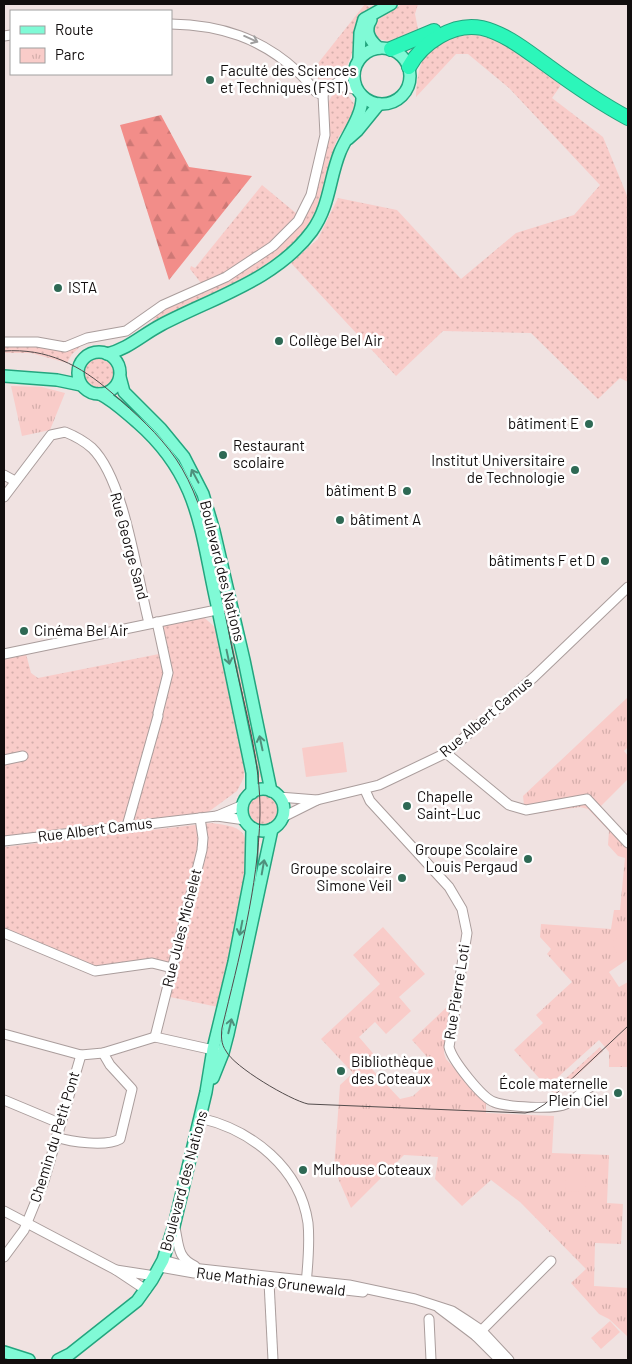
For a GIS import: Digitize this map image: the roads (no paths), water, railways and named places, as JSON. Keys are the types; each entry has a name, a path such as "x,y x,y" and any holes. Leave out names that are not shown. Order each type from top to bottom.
{"highway":[{"path":"385,48 448,26 481,28 507,38 602,104 628,118"},
{"path":"409,67 418,52 428,43 466,28"}],"main road":[{"path":"346,140 357,131 379,104 395,101 406,92 410,81 409,67 399,53 370,40 368,26 374,17 390,4"},
{"path":"360,59 360,33 364,19 390,4"},
{"path":"57,380 78,368 82,360 88,355 96,352 107,354 120,351 164,324 236,289 288,256 312,231 329,197 340,153 361,106 354,70 360,59 368,51 385,48"},
{"path":"360,93 379,104"},
{"path":"4,376 57,380 81,385 90,392 100,394 113,389 119,372 143,336"},
{"path":"107,354 114,359 119,372"},
{"path":"78,368 81,385"},
{"name":"Boulevard des Nations","path":"119,372 124,392 168,437 198,482 208,508 275,794"},
{"name":"Boulevard des Nations","path":"100,394 146,430 165,451 180,473 191,496 201,523 252,773 252,793"},
{"path":"259,790 275,794 284,806 283,817 272,829 263,831 248,824 243,805 252,793 259,790"},
{"name":"Boulevard des Nations","path":"218,1051 247,899 253,852 248,824"},
{"name":"Boulevard des Nations","path":"58,1360 68,1357 128,1309 146,1290 159,1268 174,1226 207,1088 244,964 272,829"},
{"path":"4,1352 29,1360"}],"street":[{"path":"172,24 220,28 253,40 283,58 313,89 327,90 346,86 360,93"},
{"path":"327,90 354,70"},
{"path":"4,342 30,342 70,346 87,338 126,331 163,305 226,277 273,246 292,228 305,210 316,179 325,135 327,90"},
{"name":"Rue George Sand","path":"4,497 51,435 65,432 92,448 103,462 126,522 168,673 127,826"},
{"path":"4,475 16,482"},
{"name":"Rue Albert Camus","path":"283,817 317,800 365,790 407,773 446,753 534,677 628,587"},
{"path":"4,654 231,607"},
{"path":"446,753 509,805 517,808 526,810 587,799 628,843"},
{"path":"4,760 23,756"},
{"name":"Rue Pierre Loti","path":"365,790 370,801 449,887 462,909 467,933 448,1047 454,1061 492,1102 508,1105 558,1106 567,1104 588,1087 598,1084"},
{"name":"Rue Albert Camus","path":"275,794 317,800"},
{"name":"Rue Albert Camus","path":"4,841 217,816 243,805"},
{"name":"Rue Albert Camus","path":"217,816 248,824"},
{"name":"Rue Jules Michelet","path":"155,1037 202,850 204,838 200,818"},
{"path":"4,933 95,971 152,963 172,968"},
{"path":"4,1034 81,1055"},
{"name":"Chemin du Petit Pont","path":"4,1258 27,1223 44,1181 59,1123 81,1055 103,1053 155,1037 218,1051"},
{"path":"56,1137 74,1142 114,1142 120,1139 132,1088 110,1065 103,1053"},
{"path":"4,1100 59,1123"},
{"path":"200,1118 218,1122 252,1138 269,1152 289,1177 302,1201 308,1222 309,1247 306,1284"},
{"path":"4,1211 116,1270 146,1290"},
{"name":"Rue Mathias Grunewald","path":"174,1226 177,1247 182,1257 193,1265 306,1284"},
{"path":"478,1333 551,1261"},
{"path":"116,1270 159,1268"},
{"name":"Rue Mathias Grunewald","path":"159,1268 203,1268"},
{"name":"Rue Mathias Grunewald","path":"159,1268 177,1272 269,1282 365,1288 415,1298 439,1308 478,1333 509,1360"},
{"path":"269,1282 273,1360"},
{"path":"429,1319 431,1360"},
{"name":"Rue Mathias Grunewald","path":"478,1333 500,1360"}],"tram line":[{"path":"4,351 35,352 62,360 100,383 138,416 169,450 188,480 198,503 213,555 252,736 260,795 256,869 252,896 222,1028 223,1046 231,1058 263,1082 308,1104 525,1113 534,1111 545,1104 628,1026"}],"place":[{"name":"Faculté des Sciences et Techniques (FST)","path":"210,80"},
{"name":"ISTA","path":"58,288"},
{"name":"Collège Bel Air","path":"279,341"},
{"name":"bâtiment E","path":"589,424"},
{"name":"Restaurant scolaire","path":"223,455"},
{"name":"Institut Universitaire de Technologie","path":"575,470"},
{"name":"bâtiment B","path":"407,491"},
{"name":"bâtiment A","path":"340,520"},
{"name":"bâtiments F et D","path":"605,561"},
{"name":"Cinéma Bel Air","path":"24,631"},
{"name":"Chapelle Saint-Luc","path":"407,806"},
{"name":"Groupe Scolaire Louis Pergaud","path":"528,859"},
{"name":"Groupe scolaire Simone Veil","path":"402,878"},
{"name":"Bibliothèque des Coteaux","path":"341,1071"},
{"name":"École maternelle Plein Ciel","path":"618,1093"},
{"name":"Mulhouse Coteaux","path":"303,1170"}]}
